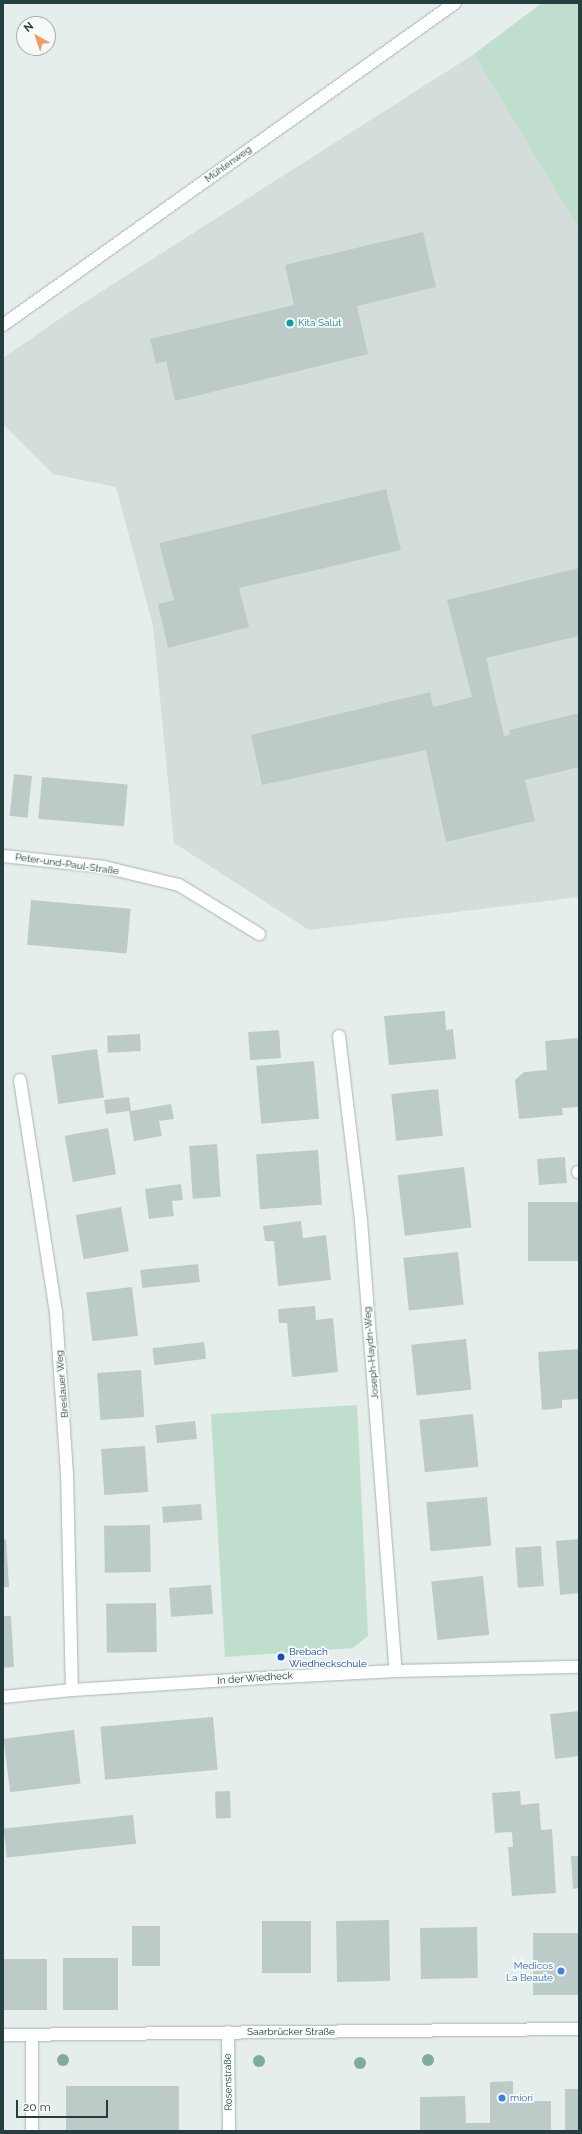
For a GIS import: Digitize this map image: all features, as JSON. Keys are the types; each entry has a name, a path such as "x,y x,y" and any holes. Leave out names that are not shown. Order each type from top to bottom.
{"street":[{"name":"Mühlenweg","path":"3,325 455,3"},
{"name":"Peter-und-Paul-Straße","path":"3,856 104,867 179,885 259,934"},
{"name":"Joseph-Haydn-Weg","path":"339,1036 361,1221 396,1671"},
{"name":"Breslauer Weg","path":"20,1080 56,1321 67,1473 72,1690"},
{"name":"In der Wiedheck","path":"3,1697 72,1690 396,1671 579,1667"},
{"name":"Saarbrücker Straße","path":"3,2035 228,2032 437,2032 579,2029"},
{"name":"Rosenstraße","path":"228,2032 229,2131"},
{"path":"32,2035 32,2131"}],"shaded area":[{"path":"474,54 579,229 579,897 309,930 174,843 153,626 116,487 53,474 3,424 3,358 74,309"}],"green space":[{"path":"542,3 579,3 579,229 474,54"},
{"path":"357,1405 368,1636 353,1648 225,1657 211,1414"}],"building":[{"name":"Kita Salut","path":"423,232 436,287 357,306 368,354 175,401 166,361 156,364 150,339 294,305 285,265"},
{"path":"386,489 401,550 239,588 249,627 168,648 158,604 174,600 159,543"},
{"path":"579,568 579,636 486,658 504,736 510,735 509,730 579,713 579,767 525,780 535,821 446,842 426,750 262,785 251,735 430,692 433,707 472,697 447,600"},
{"path":"14,774 32,776 28,818 10,816"},
{"path":"42,777 128,784 124,826 38,819"},
{"path":"31,900 131,909 127,954 27,945"},
{"path":"445,1011 446,1030 453,1029 456,1059 389,1065 384,1016"},
{"path":"279,1030 281,1058 250,1060 248,1032"},
{"path":"140,1034 141,1051 108,1053 107,1036"},
{"path":"579,1038 579,1107 562,1108 563,1115 519,1119 515,1080 524,1072 547,1070 545,1041"},
{"path":"97,1049 104,1098 58,1104 51,1055"},
{"path":"314,1061 319,1119 261,1124 256,1066"},
{"path":"438,1089 443,1136 396,1141 391,1094"},
{"path":"129,1097 131,1111 171,1104 174,1119 159,1121 162,1136 134,1141 129,1111 106,1114 104,1100"},
{"path":"108,1128 116,1174 73,1182 65,1136"},
{"path":"217,1144 221,1197 193,1199 189,1146"},
{"path":"318,1150 322,1205 260,1209 256,1154"},
{"path":"565,1157 567,1183 539,1185 537,1159"},
{"path":"464,1167 471,1228 405,1236 397,1175"},
{"path":"181,1184 183,1200 172,1201 174,1216 149,1219 145,1189"},
{"path":"528,1202 579,1202 579,1261 528,1261"},
{"path":"121,1207 129,1251 84,1259 76,1215"},
{"path":"301,1221 303,1238 326,1235 331,1280 278,1286 274,1241 265,1241 263,1226"},
{"path":"458,1252 464,1305 409,1310 403,1258"},
{"path":"198,1264 200,1282 142,1288 140,1270"},
{"path":"132,1287 138,1336 92,1341 86,1293"},
{"path":"315,1306 316,1320 333,1318 338,1372 292,1377 287,1323 279,1323 278,1309"},
{"path":"466,1339 471,1390 417,1395 411,1345"},
{"path":"204,1342 206,1359 154,1365 152,1348"},
{"path":"579,1349 579,1399 562,1400 562,1408 542,1410 538,1352"},
{"path":"141,1370 144,1417 100,1420 97,1373"},
{"path":"473,1414 479,1467 425,1472 419,1420"},
{"path":"195,1421 197,1439 157,1443 155,1425"},
{"path":"145,1446 148,1492 104,1495 101,1449"},
{"path":"487,1497 491,1546 431,1551 426,1502"},
{"path":"201,1504 202,1520 163,1523 162,1507"},
{"path":"150,1525 151,1572 105,1573 104,1526"},
{"path":"6,1539 9,1587 3,1587 3,1540"},
{"path":"579,1539 579,1593 560,1595 556,1541"},
{"path":"541,1546 544,1586 518,1588 515,1548"},
{"path":"483,1576 489,1635 437,1640 431,1581"},
{"path":"211,1585 213,1614 171,1617 169,1588"},
{"path":"156,1603 157,1652 107,1653 106,1604"},
{"path":"3,1616 11,1616 14,1667 3,1668"},
{"path":"579,1711 579,1756 555,1759 550,1714"},
{"path":"213,1717 218,1770 105,1780 100,1727"},
{"path":"74,1730 81,1784 10,1792 4,1739"},
{"path":"230,1791 231,1818 216,1819 215,1792"},
{"path":"520,1791 521,1805 539,1803 541,1830 552,1829 556,1893 512,1896 508,1847 513,1847 512,1832 495,1833 492,1793"},
{"path":"133,1815 136,1844 7,1857 4,1829"},
{"path":"571,1856 579,1856 579,1888 573,1889"},
{"path":"389,1920 390,1981 337,1982 336,1921"},
{"path":"262,1921 311,1921 311,1973 262,1973"},
{"path":"132,1926 160,1926 160,1966 132,1966"},
{"path":"477,1927 478,1978 421,1979 420,1928"},
{"path":"533,1933 579,1933 579,1995 533,1995"},
{"path":"63,1958 118,1958 118,2010 63,2010"},
{"path":"4,1959 47,1959 47,2010 4,2010"},
{"path":"513,2081 513,2101 551,2101 551,2131 420,2130 420,2097 465,2096 466,2123 490,2123 490,2082"},
{"path":"66,2086 179,2086 179,2131 66,2131"},
{"path":"565,2089 579,2089 579,2131 565,2131"}],"place":[{"name":"Kita Salut","path":"290,323"},
{"name":"Brebach Wiedheckschule","path":"281,1657"},
{"name":"Medicos La Beaute","path":"561,1971"},
{"name":"miori","path":"502,2098"}]}
